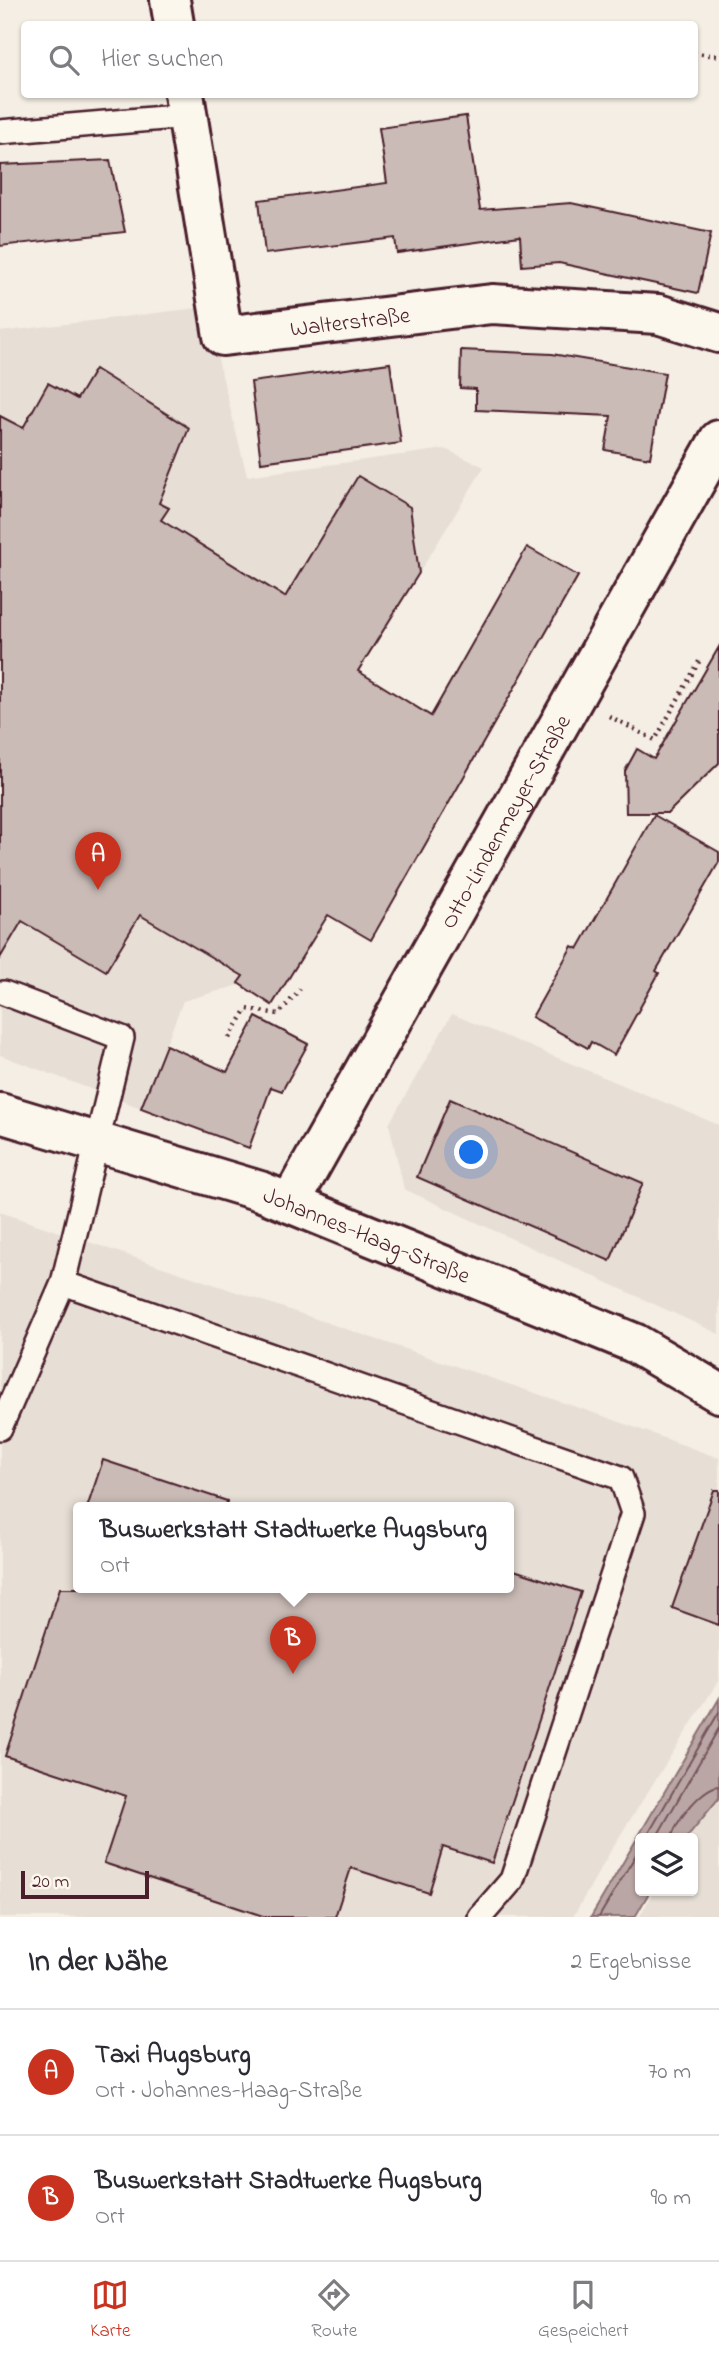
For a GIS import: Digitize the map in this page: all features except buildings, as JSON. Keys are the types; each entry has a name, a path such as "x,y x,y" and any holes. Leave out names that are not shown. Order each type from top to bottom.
{"street":[{"path":"170,0 174,21"},
{"name":"Walterstraße","path":"186,105 223,336 492,304 658,314 719,333"},
{"name":"Otto-Lindenmeyer-Straße","path":"290,1203 719,440"},
{"name":"Johannes-Haag-Straße","path":"0,1113 260,1191 634,1343 719,1392"}],"lane":[{"path":"0,132 186,105"},
{"path":"0,1428 63,1283 122,1038 4,993"},
{"path":"63,1283 621,1478 633,1513 512,1880 480,1917"}],"path":[{"path":"698,53 719,56"},
{"path":"575,698 654,740 701,658"},
{"path":"229,1038 247,1009 279,1014 300,989"}],"shaded area":[{"path":"205,307 247,476 445,449 484,467 226,889 249,966 236,986 183,1001 141,1108 0,1055 0,332"},
{"path":"452,1014 719,1125 719,1334 404,1189 389,1124"},
{"path":"0,1212 606,1417 719,1458 719,1680 614,1845 573,1917 0,1917"},
{"path":"719,1789 719,1917 639,1917 651,1896 698,1896 698,1833 690,1833"}],"water":[{"path":"719,1699 719,1798 690,1833 640,1833"},
{"path":"635,1842 635,1896 647,1896 635,1917 591,1917"}],"place":[{"name":"Taxi Augsburg","path":"98,890"},
{"name":"Buswerkstatt Stadtwerke Augsburg","path":"293,1674"}]}
